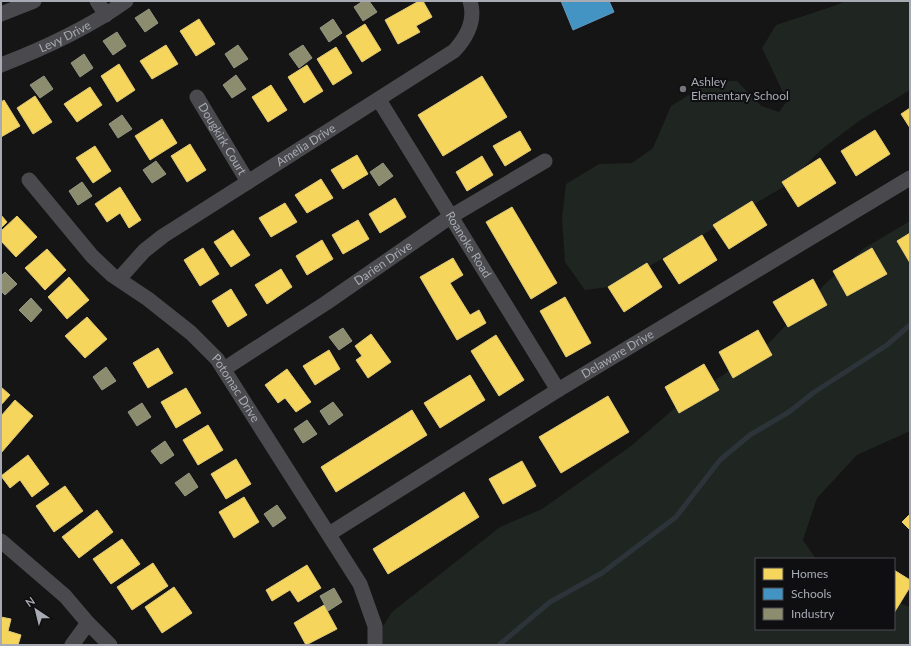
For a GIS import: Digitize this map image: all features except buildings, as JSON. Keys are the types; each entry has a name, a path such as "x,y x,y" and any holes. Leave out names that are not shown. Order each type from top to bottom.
{"street":[{"path":"1,14 34,1"},
{"path":"97,1 106,15"},
{"name":"Levy Drive","path":"1,65 49,46 106,15 126,1"},
{"name":"Amelia Drive","path":"119,279 144,251 163,236 454,51 463,42 471,23 470,1"},
{"name":"Dougkirk Court","path":"197,97 248,182"},
{"name":"Roanoke Road","path":"379,100 558,390"},
{"name":"Darien Drive","path":"224,369 326,303 450,217 544,161"},
{"name":"Delaware Drive","path":"328,534 558,390 910,178"},
{"name":"Potomac Drive","path":"29,180 92,256 119,279 148,299 191,333 217,359 360,584 375,626 375,645"},
{"path":"1,541 64,596 110,645"},
{"path":"72,645 88,623"}],"shaded area":[{"path":"845,1 910,1 910,90 859,121 822,149 785,186 616,286 585,290 565,262 562,218 566,184 599,164 632,163 653,148 671,106 712,81 737,81 761,106 779,112 787,101 762,48 776,25"},
{"path":"910,221 910,431 857,455 817,498 803,540 815,558 755,558 755,630 895,630 895,601 910,607 910,645 371,645 392,612 500,527 542,509 631,446 676,407 767,345 826,283 863,249"}],"waterway":[{"path":"499,645 550,602 602,573 676,517 720,460 750,435 789,412 813,393 887,345 910,325"}],"place":[{"name":"Ashley Elementary School","path":"683,89"}]}
